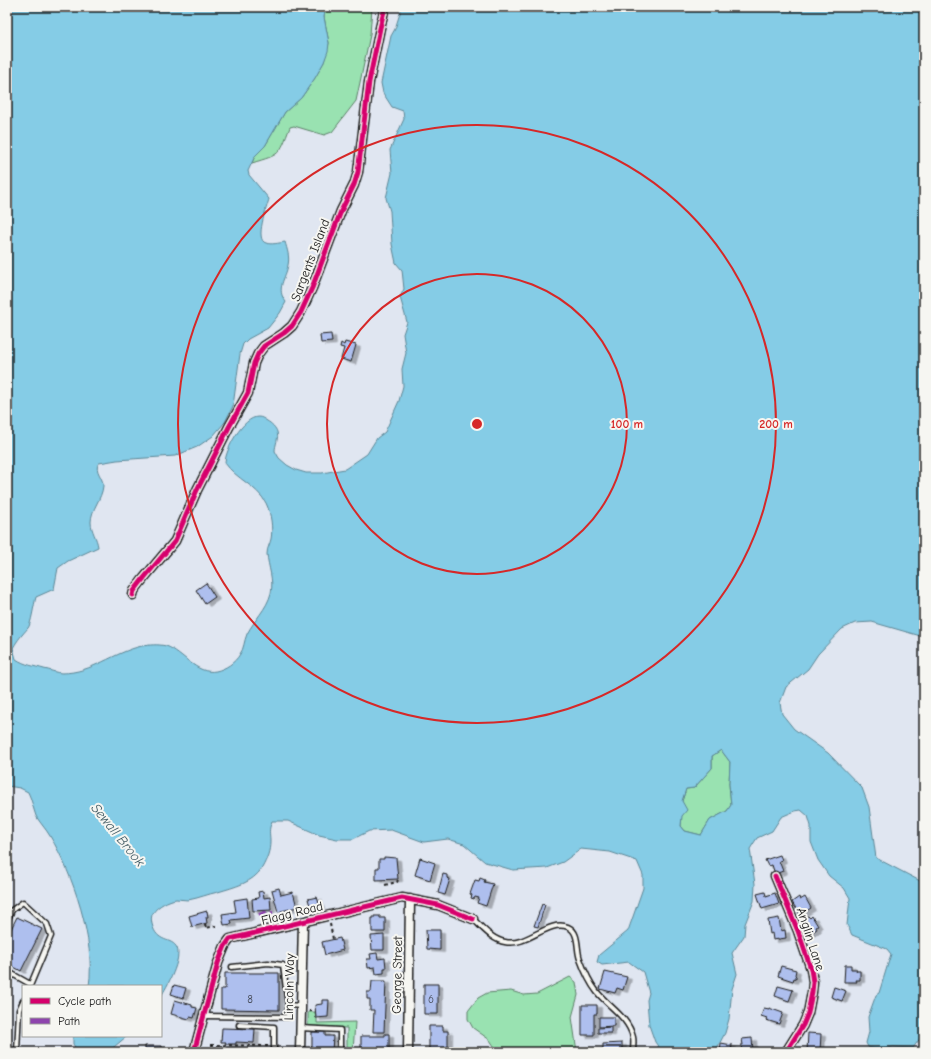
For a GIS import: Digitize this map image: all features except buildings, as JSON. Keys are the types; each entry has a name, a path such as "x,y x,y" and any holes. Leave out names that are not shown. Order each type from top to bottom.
{"street":[{"name":"Sargents Island","path":"133,594 174,541 217,449 248,393 254,363 258,354 264,346 292,326 301,312 312,288 340,211 354,185 358,172 369,82 385,7"},
{"name":"Anglin Lane","path":"775,876 798,931 811,969 813,982 811,1002 808,1013 803,1025 786,1052"},
{"name":"Flagg Road","path":"194,1052 218,963 225,946 230,939 402,898 438,905 472,920"},
{"name":"George Street","path":"408,1052 410,899"},
{"name":"Lincoln Way","path":"300,1052 303,922"}],"lane":[{"path":"7,921 12,910 23,902 47,924 51,936 30,985 7,971"},
{"path":"472,920 494,938 504,942 515,942 529,938 559,925 570,927 576,935 578,955 582,965 596,991 627,1023 633,1037 633,1052"},
{"path":"204,1016 288,1017 288,1005 282,965 268,963 232,967"},
{"path":"17,1052 19,1010 22,1004"},
{"path":"288,1005 301,1006"},
{"path":"239,1025 274,1027 274,1052"},
{"path":"300,1028 340,1030 340,1052"}],"path":[{"path":"385,885 397,882 398,880"},
{"path":"328,916 333,939"},
{"path":"205,924 206,928 216,926"},
{"path":"211,1045 259,1046"},
{"path":"221,1045 221,1052"}],"green space":[{"path":"326,7 372,7 370,35 356,101 332,132 324,135 294,126 290,127 284,144 278,152 269,158 252,163 255,156 265,146 285,112 301,98 324,62 329,43 324,17"},
{"path":"721,750 730,762 729,784 731,805 727,811 710,820 701,835 685,831 681,826 682,801 686,789 694,788 712,768 712,756"},
{"path":"570,977 576,982 578,995 572,1017 577,1052 498,1052 490,1040 473,1028 468,1019 468,1011 478,998 487,993 511,991 524,995 537,994"},
{"path":"308,1012 315,1012 317,1023 355,1022 353,1052 347,1052 347,1028 308,1026"}],"water":[{"name":"Sewall Brook","path":"7,7 326,7 324,17 329,43 324,62 315,78 301,98 285,112 265,146 255,156 248,171 249,175 269,199 261,230 263,241 270,244 285,242 287,247 289,262 281,288 281,293 286,302 280,313 268,328 248,339 243,344 240,354 233,406 225,422 213,436 197,447 175,456 117,460 99,463 97,466 103,486 101,495 91,517 91,522 98,547 68,561 58,568 54,589 36,597 29,626 13,648 16,659 19,661 62,673 83,670 132,649 154,645 166,646 172,649 202,670 216,671 230,665 241,652 247,634 267,604 272,588 267,554 272,531 268,507 262,497 235,474 225,463 228,450 236,435 252,418 262,418 272,424 276,430 278,437 275,451 279,458 296,470 306,473 322,473 345,469 367,454 377,438 385,432 399,401 403,386 402,369 406,353 403,334 407,322 400,297 404,289 402,270 396,263 392,244 390,211 386,198 392,173 390,150 404,119 403,111 392,107 383,93 381,83 391,36 395,29 402,7 924,7 924,637 872,622 855,623 842,629 818,654 808,669 786,687 780,703 782,714 794,729 828,753 862,788 869,807 876,858 924,883 924,1033 913,1048 893,1047 879,1050 868,1047 866,1043 869,1032 868,1017 876,995 879,993 891,954 887,949 852,935 847,925 850,898 844,888 829,876 818,860 811,842 811,826 808,816 801,810 781,817 772,831 757,838 750,849 755,884 754,901 745,924 744,936 732,953 737,974 732,989 729,1019 725,1033 715,1052 662,1052 655,1042 649,1025 647,1000 649,993 643,972 629,962 602,965 597,962 599,955 628,931 643,888 643,875 637,861 610,852 581,849 563,862 547,868 513,870 485,862 464,844 448,839 424,842 391,830 369,831 353,839 337,839 319,835 288,821 272,821 268,855 262,868 254,877 237,886 218,892 188,900 176,899 170,901 160,906 153,913 151,921 157,935 172,942 177,948 178,953 176,966 162,994 162,985 89,985 89,949 86,929 81,909 67,869 50,836 36,816 28,792 20,788 7,786","holes":["721,750 730,762 729,784 731,805 727,811 710,820 701,835 685,831 681,826 682,816 687,810 682,801 686,789 694,788 712,768 712,756"]},
{"path":"73,1037 126,1037 108,1052 78,1052 73,1044"}],"marked path":[{"path":"259,915 273,913"}],"cycle path":[{"path":"133,595 134,591 144,578 175,541 197,490 248,393 254,363 258,354 264,346 292,326 301,312 312,288 341,211 354,185 358,172 369,82 385,7"},
{"path":"775,876 798,931 811,969 813,982 808,1013 803,1025 786,1052"},
{"path":"194,1052 218,963 225,946 230,939 402,898 438,905 473,919"}]}
